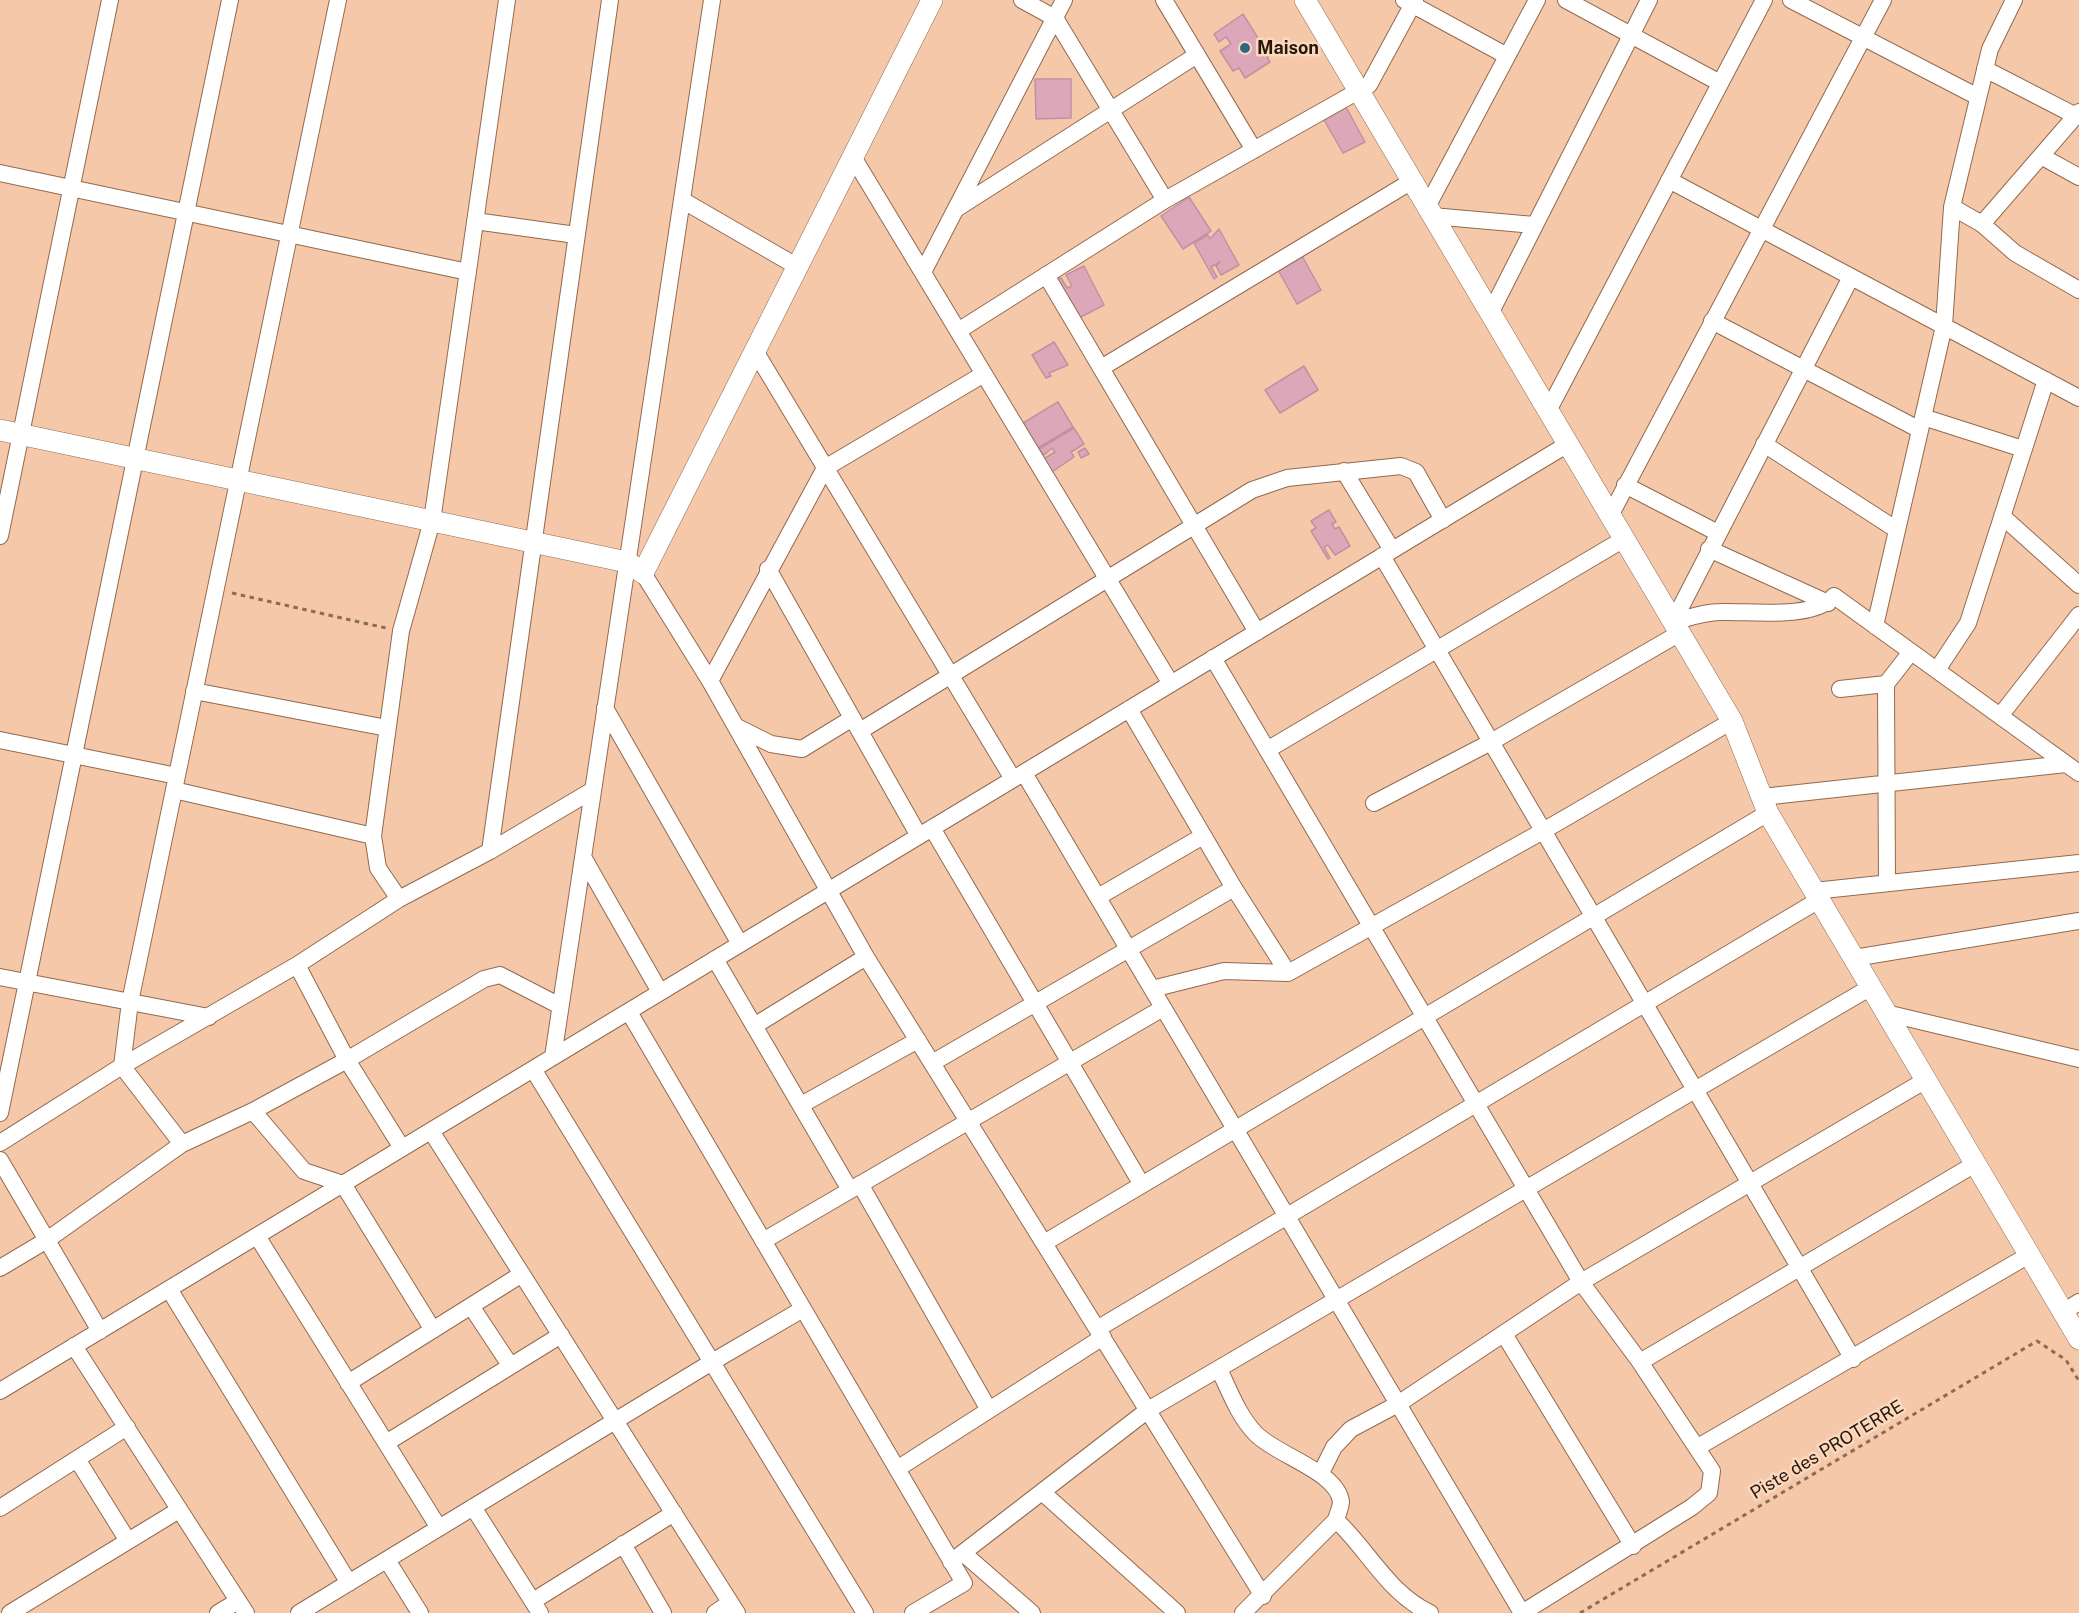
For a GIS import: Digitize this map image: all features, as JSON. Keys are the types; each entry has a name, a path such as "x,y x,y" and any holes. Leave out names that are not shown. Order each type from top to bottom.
{"street":[{"path":"0,536 110,0"},
{"path":"0,1113 230,0"},
{"path":"182,1144 122,1066 130,1002 338,0"},
{"path":"399,899 378,868 373,836 401,631 432,521 507,0"},
{"path":"490,851 610,0"},
{"path":"553,1057 605,708 635,568 682,200 712,0"},
{"path":"635,568 755,351 932,0"},
{"path":"1022,0 1055,18 1165,200"},
{"path":"923,272 1064,0"},
{"path":"1164,0 1254,150"},
{"path":"1305,0 1732,721 1765,805 1817,896 2029,1255 2071,1307 2079,1339"},
{"path":"1430,211 1537,0"},
{"path":"1566,0 1720,83"},
{"path":"1490,314 1649,0"},
{"path":"1548,411 1764,0"},
{"path":"1791,0 1978,97"},
{"path":"1610,516 1882,0"},
{"path":"1875,626 1944,326 1952,207 1990,49 2014,0"},
{"path":"958,331 1165,200 1370,85 1410,1 1507,56"},
{"path":"956,209 1197,55"},
{"path":"1982,224 2077,114 1985,69"},
{"path":"2041,156 2079,177"},
{"path":"853,157 1171,684"},
{"path":"0,173 468,272"},
{"path":"1669,180 2079,398"},
{"path":"1101,368 1412,181"},
{"path":"682,200 798,267"},
{"path":"1952,207 1982,224 2016,253 2079,290"},
{"path":"1430,211 1534,225"},
{"path":"475,221 576,235"},
{"path":"1046,275 1257,632"},
{"path":"1677,628 1710,549 1851,277"},
{"path":"1712,321 1803,369 1921,424 2023,449"},
{"path":"755,351 950,676 1098,897 1522,1613 1633,1546 1709,1493 1712,1471 1640,1362 1581,1281 1213,658"},
{"path":"710,681 768,569 825,468 984,374"},
{"path":"1937,670 1968,623 2046,380"},
{"path":"0,430 432,521 635,568 710,681 866,957 1263,1596"},
{"path":"0,1391 1568,444"},
{"path":"1764,444 1897,530"},
{"path":"737,727 771,744 802,748 856,725 950,676 1252,490 1287,478 1401,466 1416,472 1443,520"},
{"path":"1344,471 1437,650 1853,1359"},
{"path":"1626,485 1718,533"},
{"path":"2002,516 2079,585"},
{"path":"1267,750 1624,539"},
{"path":"1710,549 1828,603"},
{"path":"768,569 856,725 1035,1004 1142,1185"},
{"path":"1374,803 1491,742 1677,628 1717,612 1792,612 1828,603 1834,596 2073,768"},
{"path":"2000,716 2079,615"},
{"path":"1887,883 1886,684 1911,652"},
{"path":"1840,689 1886,684"},
{"path":"194,691 387,728"},
{"path":"605,708 740,944"},
{"path":"1129,709 1234,888 1288,973"},
{"path":"1152,989 1224,971 1288,973 1543,831 1732,721"},
{"path":"0,740 74,755 373,836"},
{"path":"1044,1243 1593,916 1765,805 1887,783 2073,768"},
{"path":"0,1143 122,1066 297,965 399,899 490,851 593,790"},
{"path":"1098,897 1203,836"},
{"path":"583,857 660,992"},
{"path":"897,1469 989,1410 1100,1333 1287,1216 1644,1004 1817,896 1887,883 2079,863"},
{"path":"932,1064 1234,888"},
{"path":"1854,958 2079,921"},
{"path":"754,1026 866,957"},
{"path":"715,959 801,1105 855,1187 989,1410"},
{"path":"297,965 347,1060 402,1148"},
{"path":"0,1268 47,1240 182,1144 253,1111 347,1060 492,976 507,978 561,1006"},
{"path":"0,977 209,1017"},
{"path":"957,1557 1148,1410 1871,987"},
{"path":"763,1241 1163,1008"},
{"path":"629,1012 897,1469 957,1557 1032,1613"},
{"path":"1886,1013 2079,1059"},
{"path":"801,1105 918,1040"},
{"path":"533,1069 865,1613"},
{"path":"1321,1473 1335,1447 1351,1430 1398,1404 1581,1281 1926,1080"},
{"path":"253,1111 304,1171 343,1184 433,1329"},
{"path":"431,1131 734,1608 715,1613"},
{"path":"0,1160 100,1330"},
{"path":"1640,1362 1975,1164"},
{"path":"257,1236 439,1528"},
{"path":"1698,1447 2029,1255"},
{"path":"348,1383 522,1274"},
{"path":"169,1288 349,1582"},
{"path":"471,1306 510,1365"},
{"path":"299,1613 712,1362 803,1310"},
{"path":"1504,1334 1633,1546"},
{"path":"386,1443 561,1335"},
{"path":"74,1346 242,1607 218,1613"},
{"path":"1220,1369 1255,1433 1279,1453 1321,1473 1336,1487 1341,1503 1336,1520 1263,1596 1243,1613"},
{"path":"0,1508 126,1427"},
{"path":"77,1459 128,1541"},
{"path":"1042,1492 1177,1613"},
{"path":"473,1507 536,1607 623,1544 674,1514"},
{"path":"10,1613 179,1510"},
{"path":"1336,1520 1358,1540 1377,1568 1409,1603 1430,1613"},
{"path":"623,1544 663,1613"},
{"path":"913,1613 964,1583 957,1557"},
{"path":"387,1560 420,1613"}],"path":[{"path":"216,589 401,631"},
{"name":"Piste des PROTERRE","path":"1580,1613 2037,1341 2066,1360 2079,1381"}],"building":[{"name":"Maison","path":"1243,14 1269,56 1267,57 1270,62 1245,78 1239,68 1233,71 1220,51 1231,44 1226,37 1219,42 1214,34"},
{"path":"1035,79 1071,79 1071,118 1036,119"},
{"path":"1346,107 1365,142 1343,153 1324,120"},
{"path":"1189,197 1211,231 1183,249 1161,216"},
{"path":"1219,229 1239,265 1221,275 1216,266 1220,262 1211,267 1217,277 1214,279 1194,243 1208,235 1210,239"},
{"path":"1302,256 1321,290 1297,304 1278,270"},
{"path":"1084,266 1104,305 1075,320 1055,281 1061,278 1067,288 1072,286 1066,275"},
{"path":"1054,342 1068,365 1049,373 1051,376 1046,378 1032,355"},
{"path":"1304,366 1318,390 1280,413 1265,390"},
{"path":"1058,402 1073,427 1038,448 1023,423"},
{"path":"1074,428 1084,444 1071,452 1074,457 1052,472 1042,460 1055,452 1052,448 1044,455 1039,449"},
{"path":"1085,448 1089,454 1081,458 1078,452"},
{"path":"1329,510 1336,522 1332,524 1335,529 1339,527 1350,546 1335,555 1328,545 1324,547 1330,558 1328,559 1311,531 1316,528 1311,521"}],"place":[{"name":"Maison","path":"1245,48"}]}
